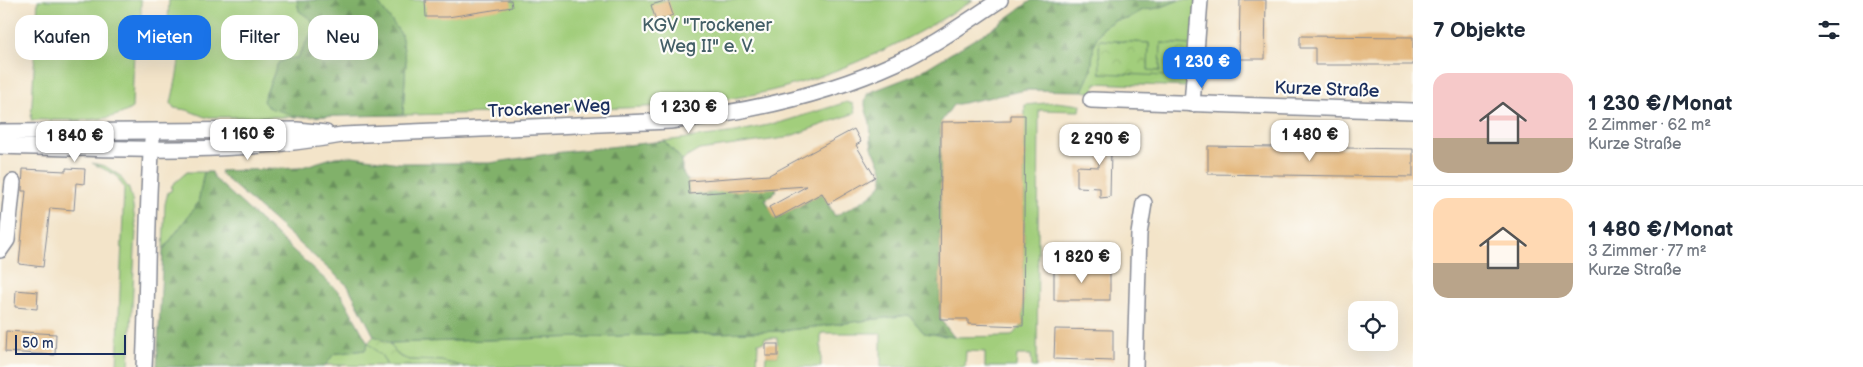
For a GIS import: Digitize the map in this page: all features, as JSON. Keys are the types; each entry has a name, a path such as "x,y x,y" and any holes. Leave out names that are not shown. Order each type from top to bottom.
{"street":[{"name":"Trockener Weg","path":"0,146 209,148 298,143 342,135 670,121 719,115 760,108 800,98 896,63 933,44 1000,0"},
{"path":"1192,104 1200,0"},
{"name":"Kurze Straße","path":"1091,100 1413,111"},
{"name":"Trockener Weg","path":"0,132 297,130 342,135"},
{"path":"144,367 148,296 148,188 152,131"},
{"path":"0,250 7,240 13,182"},
{"path":"1136,367 1138,234 1144,202"}],"green space":[{"path":"38,0 141,0 141,15 118,15 118,60 134,60 132,108 111,117 98,119 31,120 34,60 108,60 108,15 37,15"},
{"path":"169,0 297,0 299,11 308,17 308,39 298,56 298,15 221,15 221,60 283,60 278,63 263,101 271,108 286,112 293,117 205,117 187,110 174,108 171,103 179,60 211,60 211,15 168,15"},
{"path":"297,0 376,0 401,34 406,61 403,115 293,117 266,105 263,101 278,63 283,60 298,60 298,56 308,39 308,60 378,60 378,15 308,15 308,17 299,11"},
{"name":"KGV \"Trockener Weg II\" e. V.","path":"376,0 973,0 905,40 833,72 782,88 736,98 642,107 403,115 406,61 401,34"},
{"path":"1032,0 1179,0 1159,8 1143,10 1127,19 1115,20 1102,28 1094,43 1091,71 1082,91 1026,90 953,105 941,122 940,319 954,337 924,333 909,315 782,331 389,343 374,336 348,286 222,175 220,171 299,168 335,157 353,156 399,163 490,163 554,153 664,141 682,160 682,171 688,181 777,188 773,195 765,199 776,219 822,193 835,216 873,194 879,188 882,181 882,168 872,146 870,123 865,103 868,93 915,75 993,28"},
{"path":"1179,0 1197,0 1192,45 1161,43 1160,71 1148,71 1149,43 1099,40 1100,73 1165,75 1165,64 1192,65 1188,87 1095,83 1094,93 1082,91 1091,71 1094,43 1102,28 1115,20 1127,19 1143,10 1159,8"},
{"path":"1099,40 1149,43 1148,70 1160,71 1161,43 1192,45 1192,65 1166,64 1165,76 1100,73"},
{"path":"847,102 853,104 855,113 785,138 699,150 682,160 664,141 736,132 782,122"},
{"path":"1056,102 1081,105 1080,111 1039,110 1037,367 1032,367 1031,355 1017,355 1016,367 985,367 985,352 966,351 965,367 881,367 881,333 821,333 821,367 765,367 766,356 778,356 777,338 765,338 764,342 758,343 757,367 465,367 441,361 409,360 399,356 389,343 782,331 909,315 924,333 954,337 1011,336 1023,325 1025,105"},
{"path":"92,163 105,166 119,175 129,189 132,200 136,229 129,367 117,367 124,188 116,175"},
{"path":"187,172 204,172 198,203 163,250 165,204 168,192 171,191 172,185"},
{"path":"204,172 212,172 214,178 341,294 368,343 365,350 334,354 324,367 157,367 163,250 198,203"},
{"path":"374,336 389,343 399,356 409,360 441,361 465,367 387,366 382,356 368,343"},
{"path":"368,343 382,356 387,366 326,365 333,354 365,350"}],"building":[{"path":"425,0 511,0 512,7 448,17 426,17"},
{"path":"668,0 673,15 656,21 651,5"},
{"path":"1240,0 1266,0 1265,59 1239,59"},
{"path":"1300,36 1413,37 1413,65 1315,65 1315,48 1300,48"},
{"path":"1011,115 1025,115 1023,326 968,324 968,319 940,319 941,122 1011,121"},
{"path":"854,129 861,142 856,145 875,177 828,204 822,193 775,219 769,207 807,186 689,194 688,181 769,175"},
{"path":"1117,131 1117,150 1111,151 1110,197 1100,198 1100,188 1077,187 1077,166 1099,167 1098,132"},
{"path":"1208,146 1413,149 1413,177 1208,174"},
{"path":"66,168 85,169 84,184 76,183 74,210 50,208 43,267 19,264 26,191 22,191 23,169 66,171"},
{"path":"1054,269 1110,269 1110,300 1054,300"},
{"path":"16,290 38,292 37,309 15,307"},
{"path":"1055,329 1113,330 1113,361 1054,359"},
{"path":"6,331 56,334 55,355 5,352"},
{"path":"766,344 778,344 778,356 766,356"}]}
